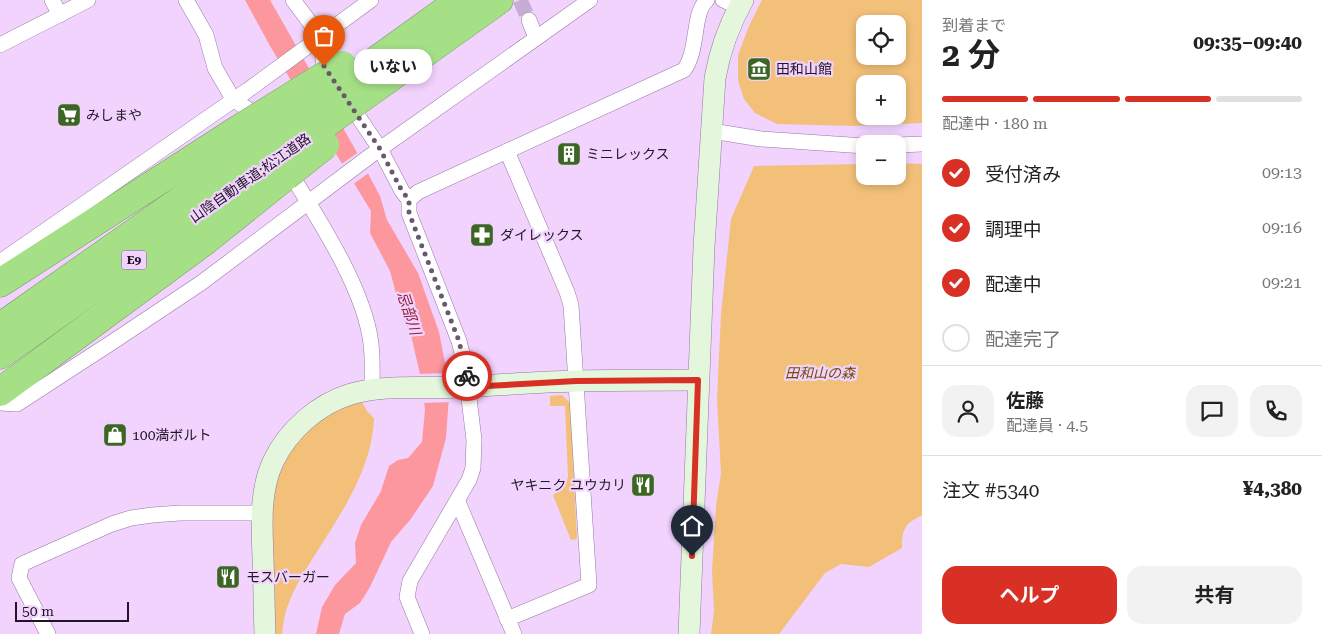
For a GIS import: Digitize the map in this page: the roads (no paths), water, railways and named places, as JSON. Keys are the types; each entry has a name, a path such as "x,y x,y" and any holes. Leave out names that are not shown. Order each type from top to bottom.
{"highway":[{"name":"山陰自動車道;松江道路","path":"353,90 420,28 480,4"},
{"name":"山陰自動車道;松江道路","path":"0,355 263,154 480,4"},
{"path":"0,283 263,154 353,90"},
{"name":"山陰自動車道;松江道路","path":"0,326 263,154"},
{"path":"0,392 197,247 263,154"}],"street":[{"path":"52,0 60,15"},
{"path":"0,45 88,0"},
{"path":"186,0 206,35 215,68 233,99 252,112 312,199 361,304 371,344 376,390"},
{"path":"293,0 315,41 324,66 375,153 409,200 409,213 459,341 465,365 463,387 474,440 473,468 458,502 410,581 407,590 407,597 422,634"},
{"path":"0,262 248,90 371,0"},
{"path":"0,403 17,404 201,283 375,153 590,0"},
{"path":"409,200 418,192 684,70 691,58 700,9 707,0"},
{"path":"689,634 704,247 715,78 718,57 735,2"},
{"path":"529,20 536,38"},
{"path":"712,132 761,139 856,145"},
{"path":"906,145 922,144"},
{"path":"507,151 567,292 572,322 589,585 507,618"},
{"path":"265,634 262,513 266,484 273,463 283,444 298,426 312,414 349,395 376,390 576,381 698,380"},
{"path":"458,502 514,634"},
{"path":"48,634 19,578 22,564 112,524 131,518 180,513 262,513"}],"water":[{"name":"忌部川","path":"245,0 270,0 355,149 380,196 387,220 418,273 439,332 447,373 449,396 446,438 433,486 410,520 391,542 370,587 360,603 345,614 339,634 316,634 322,607 335,585 356,563 355,543 361,525 381,491 389,466 398,460 408,458 422,442 425,410 422,383 411,335 402,316 390,271 370,233 371,211 270,46"}],"tunnel":[{"path":"520,0 529,20"}],"place":[{"name":"いない","path":"324,66"},
{"name":"田和山館","path":"759,69"},
{"name":"みしまや","path":"69,115"},
{"name":"ミニレックス","path":"569,154"},
{"name":"ダイレックス","path":"482,235"},
{"name":"100満ボルト","path":"115,435"},
{"name":"ヤキニク ユウカリ","path":"643,485"},
{"name":"モスバーガー","path":"228,577"}],"park label":[{"name":"田和山の森","path":"820,373"}]}
